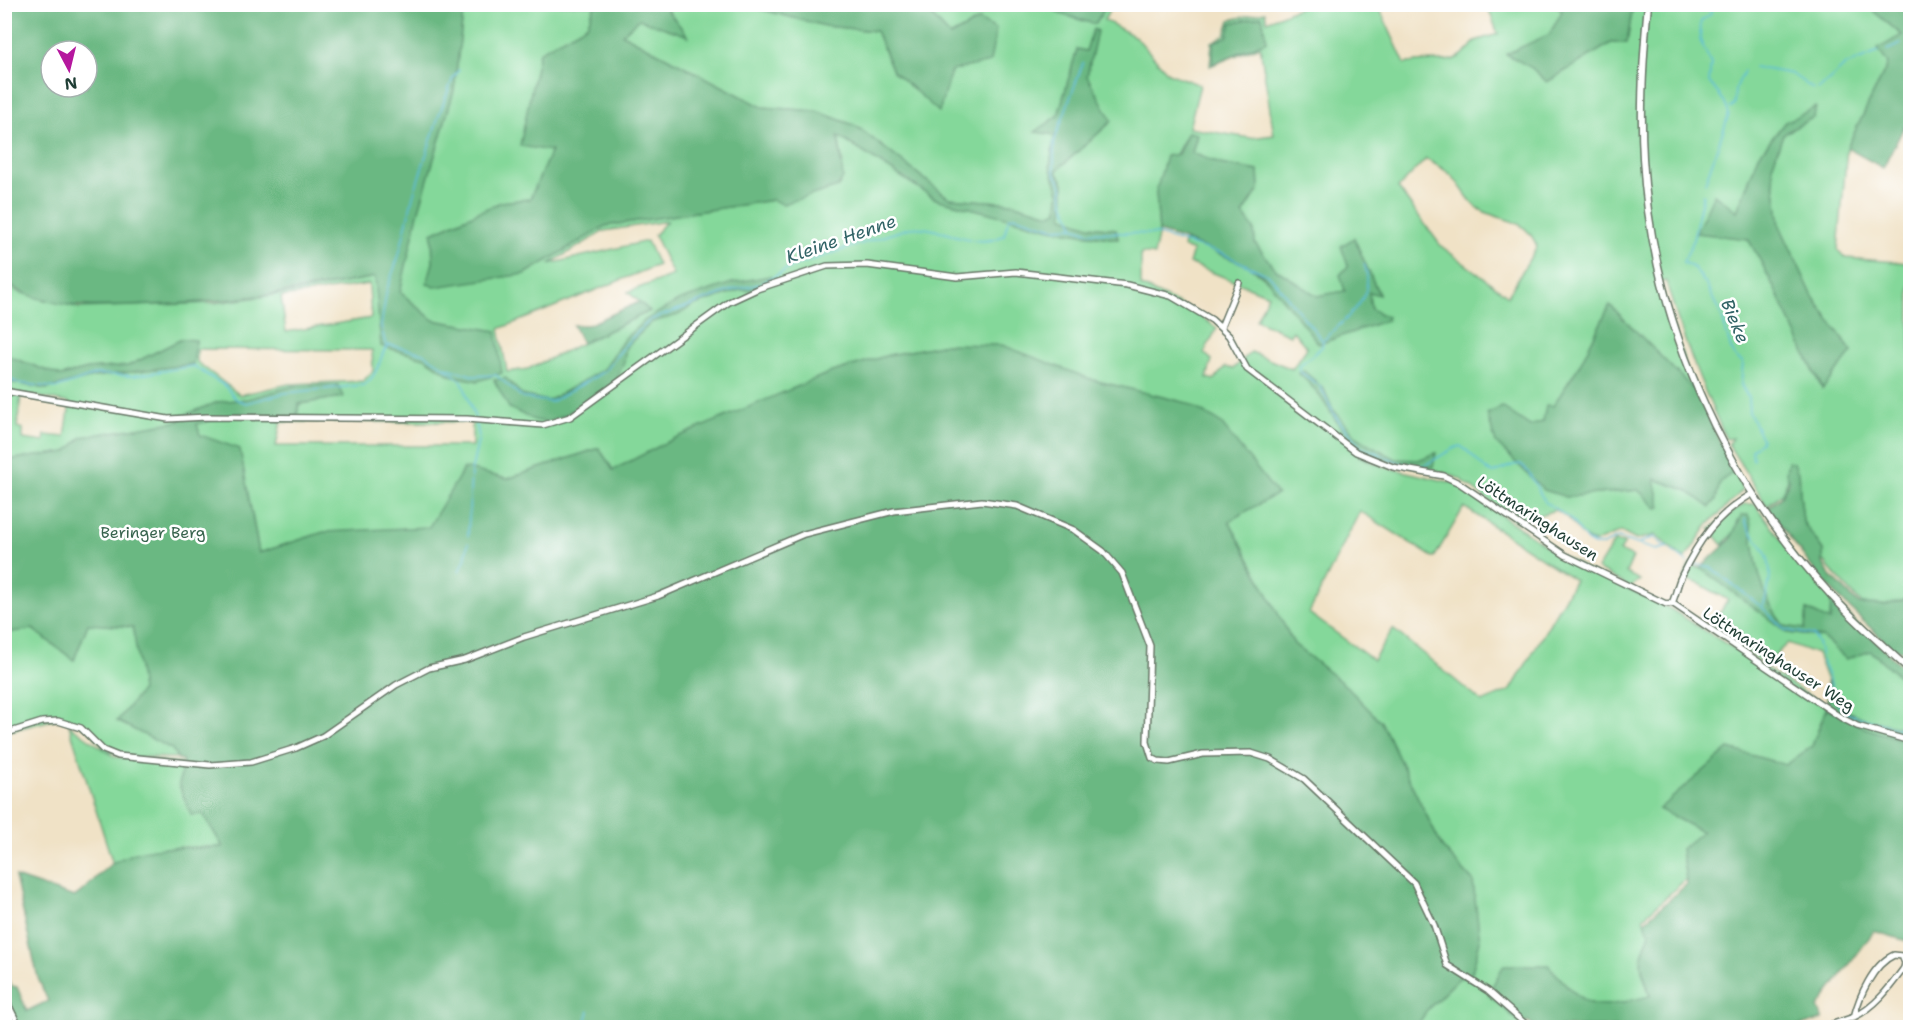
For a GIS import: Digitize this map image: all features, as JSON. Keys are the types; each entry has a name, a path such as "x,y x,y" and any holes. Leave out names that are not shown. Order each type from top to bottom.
{"main road":[{"path":"1648,4 1642,84 1642,147 1648,214 1674,326 1693,378 1723,443 1752,494 1792,549 1831,596 1911,670"}],"street":[{"path":"4,391 172,420 207,417 447,419 543,425 570,417 735,298 827,266 845,264 944,276 1016,272 1127,285 1176,299 1221,327 1239,283"},
{"name":"Löttmaringhausen","path":"1221,327 1233,342 1245,367 1351,448 1393,467 1444,476 1459,483 1573,560 1629,589 1666,604 1671,603"},
{"path":"1671,603 1681,576 1709,528 1724,512 1752,494"},
{"path":"4,734 52,721 78,726 103,750 124,758 210,765 251,762 296,748 323,736 396,685 429,668 465,660 524,637 658,596 804,534 894,511 970,502 1002,502 1056,521 1083,536 1103,551 1125,578 1150,646 1147,742 1152,758 1169,762 1203,754 1251,753 1270,759 1304,779 1414,883 1426,906 1449,967 1488,991 1530,1028"},
{"name":"Löttmaringhauser Weg","path":"1671,603 1840,717 1857,726 1911,741"},
{"path":"1821,1028 1854,1017 1876,1003 1905,966 1902,956 1894,955 1886,959 1858,996 1854,1017"},
{"path":"4,996 20,1028"},
{"path":"1906,1028 1911,1022"}],"green space":[{"path":"5,4 464,5 454,90 418,213 400,292 433,320 496,331 502,373 478,381 450,375 425,358 381,346 375,277 235,299 178,304 75,306 38,299 5,282"},
{"path":"1107,4 1095,24 1064,15 1045,5"},
{"path":"464,5 595,5 587,25 539,52 521,145 551,151 530,199 501,202 432,233 433,263 428,283 525,274 605,226 773,200 783,204 843,165 838,136 936,199 1055,230 1118,239 1116,229 1089,226 1063,217 1064,183 1056,171 1112,121 1087,76 1097,30 1093,30 1086,51 1077,50 1058,116 1036,132 1055,134 1050,166 1059,192 1058,212 1050,214 1011,203 949,198 856,126 816,111 762,107 622,34 639,19 687,35 663,5 744,5 825,26 876,31 893,71 939,111 951,71 979,20 950,36 922,5 1045,5 1064,15 1095,24 1107,5 1113,5 1104,20 1136,37 1168,73 1200,85 1189,128 1250,138 1274,135 1260,46 1210,66 1212,42 1225,35 1230,20 1265,12 1267,21 1305,5 1378,5 1405,64 1452,60 1460,57 1475,41 1498,34 1487,5 1555,5 1562,11 1532,68 1547,82 1611,43 1627,43 1633,5 1866,5 1902,35 1847,148 1838,250 1845,258 1910,263 1910,588 1904,600 1886,605 1862,604 1829,568 1823,559 1823,550 1803,522 1798,473 1789,477 1782,493 1767,506 1728,444 1732,438 1726,439 1709,401 1666,281 1659,283 1694,390 1610,305 1579,366 1543,422 1530,426 1502,407 1487,414 1566,497 1638,490 1651,500 1660,502 1654,479 1686,490 1710,507 1720,482 1735,471 1743,490 1707,526 1685,559 1655,535 1636,540 1621,532 1594,543 1555,510 1517,522 1460,479 1446,473 1358,456 1385,467 1454,483 1557,553 1669,608 1827,707 1827,681 1817,654 1788,643 1778,652 1769,667 1711,627 1728,600 1700,584 1684,579 1689,565 1700,568 1734,591 1788,633 1822,637 1846,659 1871,651 1910,686 1910,728 1893,726 1851,713 1838,703 1828,682 1828,705 1910,739 1910,763 1903,740 1865,728 1826,708 1812,746 1786,765 1729,749 1659,809 1703,832 1681,849 1686,879 1643,918 1651,933 1641,964 1650,996 1614,1004 1592,1003 1582,999 1548,965 1497,1002 1525,1027 1416,1027 1427,1010 1459,978 1465,977 1473,881 1442,847 1381,722 1347,687 1294,644 1229,520 1276,494 1187,403 946,344 889,355 829,373 613,470 599,448 507,479 475,471 473,527 117,721 172,749 177,758 133,757 107,751 87,728 60,718 5,732 5,633 32,629 74,660 88,624 116,625 198,431 196,424 238,413 297,416 299,404 342,397 294,386 247,399 218,402 181,421 82,437 67,452 7,460 5,394 21,396 17,427 23,429 23,439 44,442 45,435 65,437 70,403 13,392 4,376 10,382 46,389 93,377 192,364 196,341 182,339 128,366 88,369 61,376 5,355 5,282 18,292 79,308 214,303 297,292 376,277 381,346 425,358 450,375 478,381 496,331 433,320 400,292 418,213 454,90","holes":["1814,117 1783,134 1772,166 1780,226 1813,297 1852,352 1822,389 1760,257 1714,195 1737,211 1759,155 1785,122","1188,132 1197,135 1192,153 1220,164 1258,171 1259,189 1243,214 1254,229 1255,243 1274,268 1317,296 1346,291 1354,238 1379,294 1369,292 1371,309 1387,317 1387,320 1375,323 1270,282 1249,266 1185,240 1183,247 1193,251 1189,263 1268,295 1256,320 1290,335 1293,331 1307,348 1292,369 1251,352 1233,369 1225,367 1214,380 1207,378 1212,360 1204,353 1217,328 1188,308 1141,286 1141,253 1154,255 1159,232 1156,192","1426,159 1450,174 1476,207 1520,225 1532,236 1537,246 1508,296 1441,246 1398,188","667,221 654,235 673,275 628,292 650,311 528,369 507,372 499,329 658,265 647,241 549,264 604,231","369,284 371,318 286,332 281,297","197,349 372,350 373,371 363,381 289,384 240,395 197,362","281,422 472,422 472,446 276,446","1464,507 1575,580 1511,690 1482,702 1393,629 1373,660 1309,613 1360,511 1434,558","252,514 259,553 324,532 256,565"]},
{"path":"595,5 663,5 688,36 639,19 622,34 762,107 816,111 856,126 949,198 1011,203 1050,214 1058,211 1059,192 1050,166 1055,135 1035,132 1058,116 1077,49 1086,51 1093,29 1097,31 1087,76 1112,121 1056,171 1064,183 1063,217 1089,226 1116,229 1118,239 1055,230 936,199 838,136 843,178 838,187 783,204 773,200 605,226 525,274 434,287 427,283 433,263 432,233 501,202 530,199 551,151 520,146 539,52 587,25"},
{"path":"744,5 922,5 950,36 979,20 996,29 990,62 951,71 939,112 893,71 876,31 825,26"},
{"path":"1555,5 1633,5 1627,43 1611,43 1547,82 1532,68 1506,54 1550,34 1562,11"},
{"path":"1866,5 1910,5 1910,129 1904,127 1883,168 1847,148 1888,64 1878,49 1902,35"},
{"path":"1262,16 1267,41 1212,64 1214,42 1227,37 1231,23"},
{"path":"1816,107 1814,117 1783,134 1772,166 1780,226 1813,297 1852,352 1823,389 1748,239 1696,233 1714,194 1737,211 1759,155 1785,122"},
{"path":"1188,132 1197,134 1192,153 1220,164 1258,171 1259,189 1243,214 1254,229 1255,243 1274,268 1317,296 1345,291 1340,275 1348,266 1341,246 1354,238 1379,295 1369,292 1371,309 1387,317 1387,320 1319,344 1264,276 1249,266 1159,232 1156,192 1166,156 1178,154"},
{"path":"770,276 775,281 692,306 678,315 652,322 626,347 624,362 616,381 565,415 546,422 534,420 509,408 494,380 506,378 522,395 548,401 604,369 624,339 645,320 678,301 732,283"},
{"path":"639,302 650,311 582,343 573,325 588,325"},
{"path":"1610,305 1694,390 1735,471 1720,482 1716,500 1710,507 1686,490 1655,479 1661,507 1657,508 1638,490 1566,497 1544,490 1496,443 1487,414 1502,407 1530,426 1543,422 1546,405 1553,406 1579,366"},
{"path":"182,339 196,340 193,364 93,377 46,389 9,382 5,376 5,355 61,376 88,369 128,366"},
{"name":"Beringer Berg","path":"946,344 1002,345 1093,380 1187,403 1220,422 1277,494 1229,521 1294,644 1347,687 1381,722 1442,847 1473,881 1480,941 1470,980 1465,977 1459,978 1427,1010 1416,1028 5,1027 5,979 12,986 17,987 27,1011 48,1001 38,978 15,877 74,897 113,863 127,856 154,849 223,847 203,814 191,815 179,785 183,760 178,759 172,749 117,721 142,690 133,627 88,624 74,660 33,629 5,633 4,451 7,460 67,452 82,437 180,421 179,417 218,402 247,399 294,386 338,385 343,397 299,404 297,416 238,413 197,424 200,435 240,449 259,553 324,532 429,527 464,468 507,479 599,448 613,470 673,439 829,373 889,355"},
{"path":"1304,371 1324,389 1332,408 1357,437 1396,459 1418,460 1436,453 1433,467 1388,460 1356,446 1314,389 1298,373"},
{"path":"1788,461 1794,463 1798,473 1803,522 1823,550 1823,563 1829,574 1859,604 1886,605 1904,600 1910,588 1910,666 1900,657 1908,653 1892,648 1845,604 1814,570 1768,508 1781,497 1789,481 1786,472"},
{"path":"1744,504 1755,504 1791,553 1831,598 1830,622 1807,610 1805,630 1784,626 1769,602 1759,576 1750,520 1738,520 1735,531 1723,545 1710,529"},
{"path":"1742,515 1748,515 1750,520 1756,562 1764,589 1784,626 1805,629 1807,610 1830,621 1831,598 1910,674 1910,686 1871,651 1846,659 1822,637 1788,633 1700,568 1730,540"},
{"path":"1614,542 1625,543 1620,551 1633,557 1626,573 1640,580 1630,587 1597,569"},
{"path":"1828,681 1832,686 1837,703 1842,708 1860,717 1910,728 1910,739 1853,719 1828,705"},
{"path":"1827,708 1865,728 1903,740 1910,763 1910,942 1874,931 1818,1007 1823,1019 1794,1028 1535,1027 1528,1021 1524,1026 1488,994 1504,965 1548,965 1582,999 1592,1003 1614,1004 1650,996 1641,964 1650,933 1644,922 1687,884 1681,849 1702,832 1659,809 1729,749 1786,765 1812,746"},
{"path":"69,725 115,757 184,763 179,785 191,814 203,813 223,847 180,847 153,850 113,864"}],"waterway":[{"name":"Bieke","path":"1705,183 1729,114 1724,101 1709,82 1711,63 1700,40 1701,21 1711,14 1709,4"},
{"path":"1887,50 1901,44"},
{"path":"1818,90 1846,65 1879,52"},
{"path":"1074,226 1063,200 1062,186 1054,172 1054,142 1083,63"},
{"path":"1754,67 1792,74 1813,89"},
{"path":"386,346 381,326 387,289 439,115 453,78 459,70"},
{"path":"1730,108 1734,105 1735,90 1744,71"},
{"name":"Bieke","path":"1703,194 1692,244 1683,262 1694,268 1705,283 1722,317 1731,349 1736,358 1743,362 1741,385 1748,397 1749,412 1762,439 1752,449 1753,460"},
{"name":"Kleine Henne","path":"4,377 18,383 57,388 97,374 133,376 193,366 225,386 236,399 246,403 285,393 364,385 374,374 389,345 423,353 444,367 474,376 496,375 523,398 551,402 605,371 626,344 650,320 732,290 761,284 793,266 909,228 933,230 982,241 993,240 1004,235 1009,218 1014,216 1053,228 1074,227 1088,232 1156,234 1223,254 1270,276 1323,341 1322,347 1299,366 1299,371 1320,386 1335,416 1361,448 1413,466 1425,465 1460,446 1484,468 1493,473 1521,464 1529,473 1545,502 1570,519 1587,541 1594,545 1603,545 1618,538 1656,550 1667,547 1687,562"},
{"path":"1324,340 1349,316 1363,298 1367,276 1364,264"},
{"path":"445,368 462,381 475,418"},
{"path":"468,536 471,472 479,437 476,422"},
{"name":"Bieke","path":"1745,519 1768,558 1769,586 1763,606"},
{"name":"Kleine Henne","path":"1640,543 1654,537 1666,547"},
{"path":"459,571 465,560 468,543"},
{"name":"Kleine Henne","path":"1691,563 1710,567 1763,608 1785,630 1813,635 1818,643 1823,664 1841,709 1847,714 1910,732"},
{"path":"584,1028 589,1011"}]}
